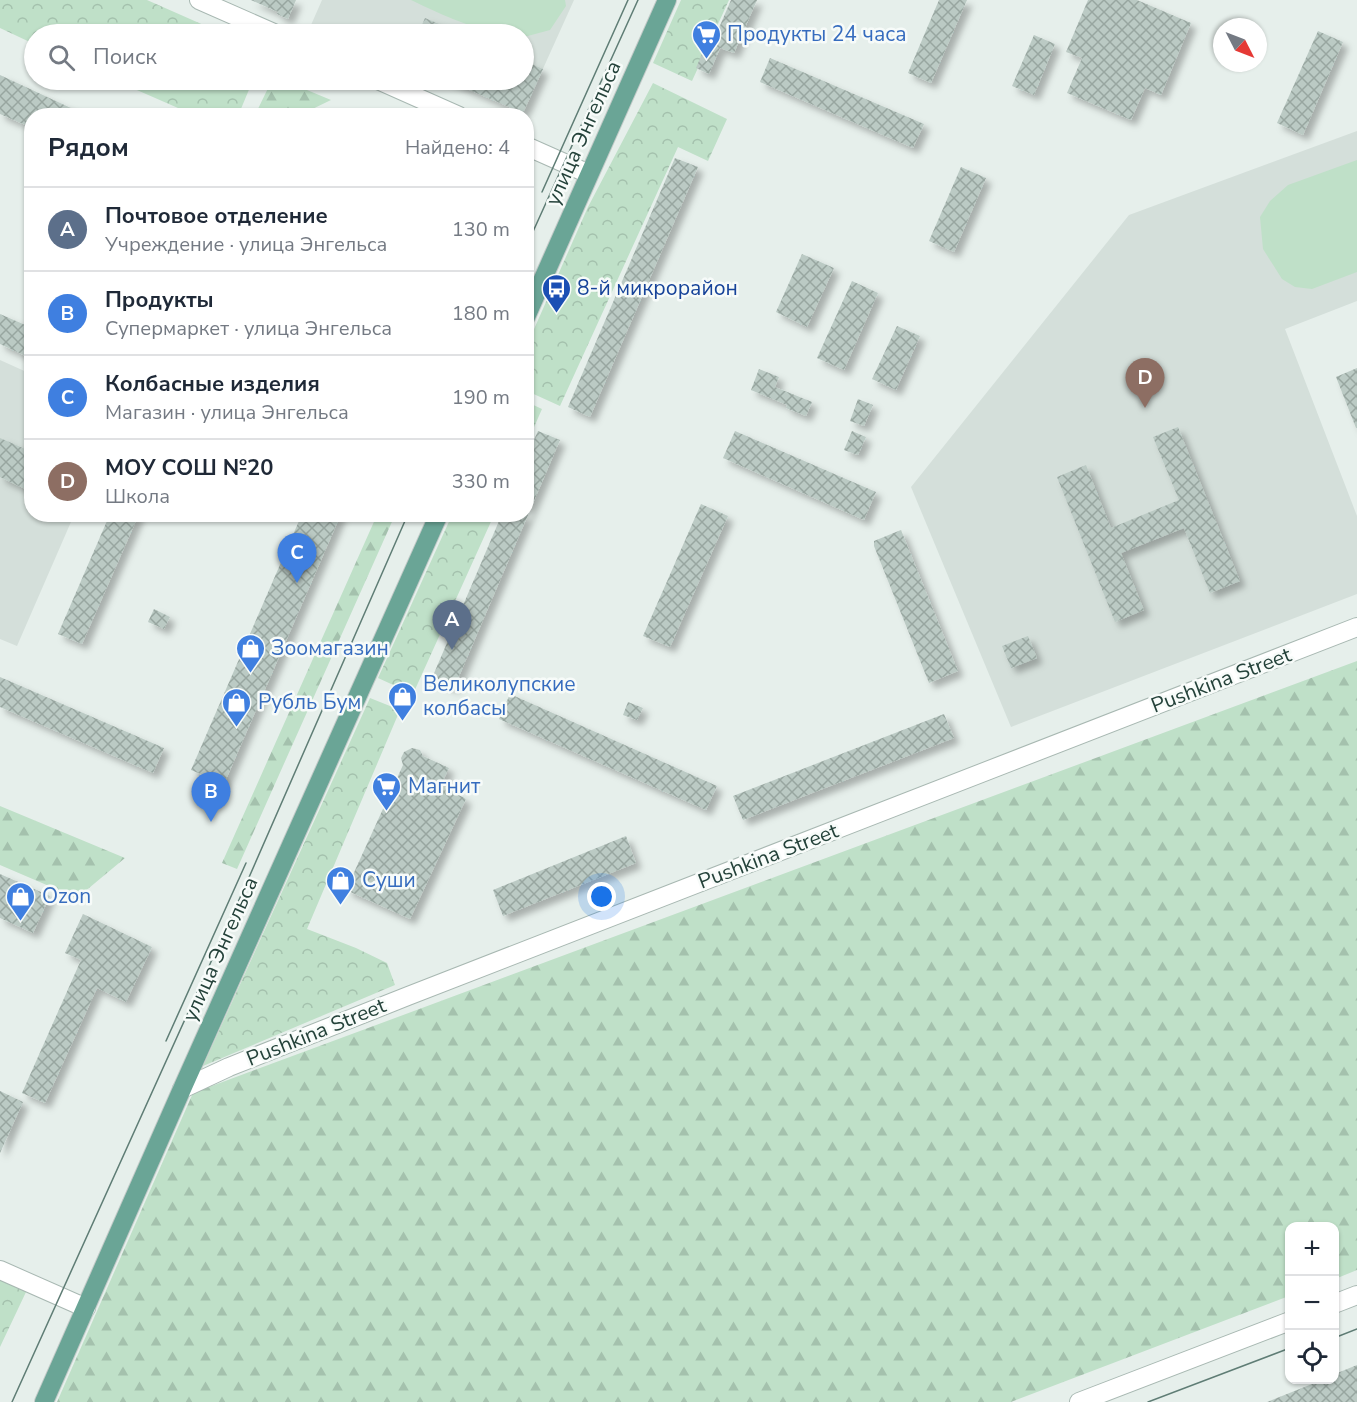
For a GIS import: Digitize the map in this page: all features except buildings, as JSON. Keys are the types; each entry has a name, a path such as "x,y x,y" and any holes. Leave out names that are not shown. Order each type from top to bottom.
{"main road":[{"name":"улица Энгельса","path":"534,299 667,0"},
{"name":"улица Энгельса","path":"44,1402 435,522"}],"street":[{"path":"199,0 253,24"},
{"path":"400,90 441,108"},
{"path":"534,150 589,174"},
{"name":"Pushkina Street","path":"182,1089 229,1066 1357,627"},
{"path":"0,1270 86,1308"},
{"path":"1339,1302 1357,1295"},
{"path":"1079,1402 1285,1323"}],"shaded area":[{"path":"322,0 574,0 534,89 534,24 311,24"},
{"path":"469,90 533,90 525,108 511,108"},
{"path":"1357,131 1357,301 1285,329 1357,516 1357,594 1011,727 911,487 1129,215"},
{"path":"0,360 24,371 24,522 71,522 17,646 0,639"}],"green space":[{"path":"0,0 147,0 201,24 24,24 24,39 0,28"},
{"path":"411,0 565,0 566,6 550,30 534,34 534,24 466,24"},
{"path":"681,0 729,0 692,81 653,63"},
{"path":"653,83 727,119 708,161 678,147 560,406 534,394 534,329 588,207"},
{"path":"137,90 249,90 241,108 178,108"},
{"path":"267,90 307,90 331,100 314,108 258,108"},
{"path":"1357,160 1357,272 1312,289 1295,287 1282,279 1263,249 1260,217 1270,201 1288,185"},
{"path":"534,405 542,409 534,427"},
{"path":"374,522 392,522 237,869 222,863"},
{"path":"449,522 491,522 413,694 378,678"},
{"path":"1357,661 1357,1270 1339,1277 1339,1222 1285,1222 1285,1298 1011,1402 57,1402 193,1093"},
{"path":"370,698 400,710 307,929 387,963 395,985 203,1066"},
{"path":"0,806 125,858 77,898 0,865"},
{"path":"0,1279 26,1292 0,1347"}],"tram line":[{"path":"542,192 628,0"},
{"path":"534,229 638,0"},
{"path":"12,1402 243,891 404,522"},
{"path":"166,1041 246,863"},
{"path":"1339,1336 1357,1329"},
{"path":"1148,1402 1285,1350"}],"place":[{"name":"Продукты 24 часа","path":"706,60"},
{"name":"8-й микрорайон","path":"556,314"},
{"name":"МОУ СОШ №20","path":"1145,408"},
{"name":"Колбасные изделия","path":"297,583"},
{"name":"Почтовое отделение","path":"452,650"},
{"name":"Зоомагазин","path":"250,674"},
{"name":"Великолупские колбасы","path":"402,722"},
{"name":"Рубль Бум","path":"237,728"},
{"name":"Магнит","path":"387,812"},
{"name":"Продукты","path":"211,822"},
{"name":"Суши","path":"341,906"},
{"name":"Ozon","path":"21,922"}]}
